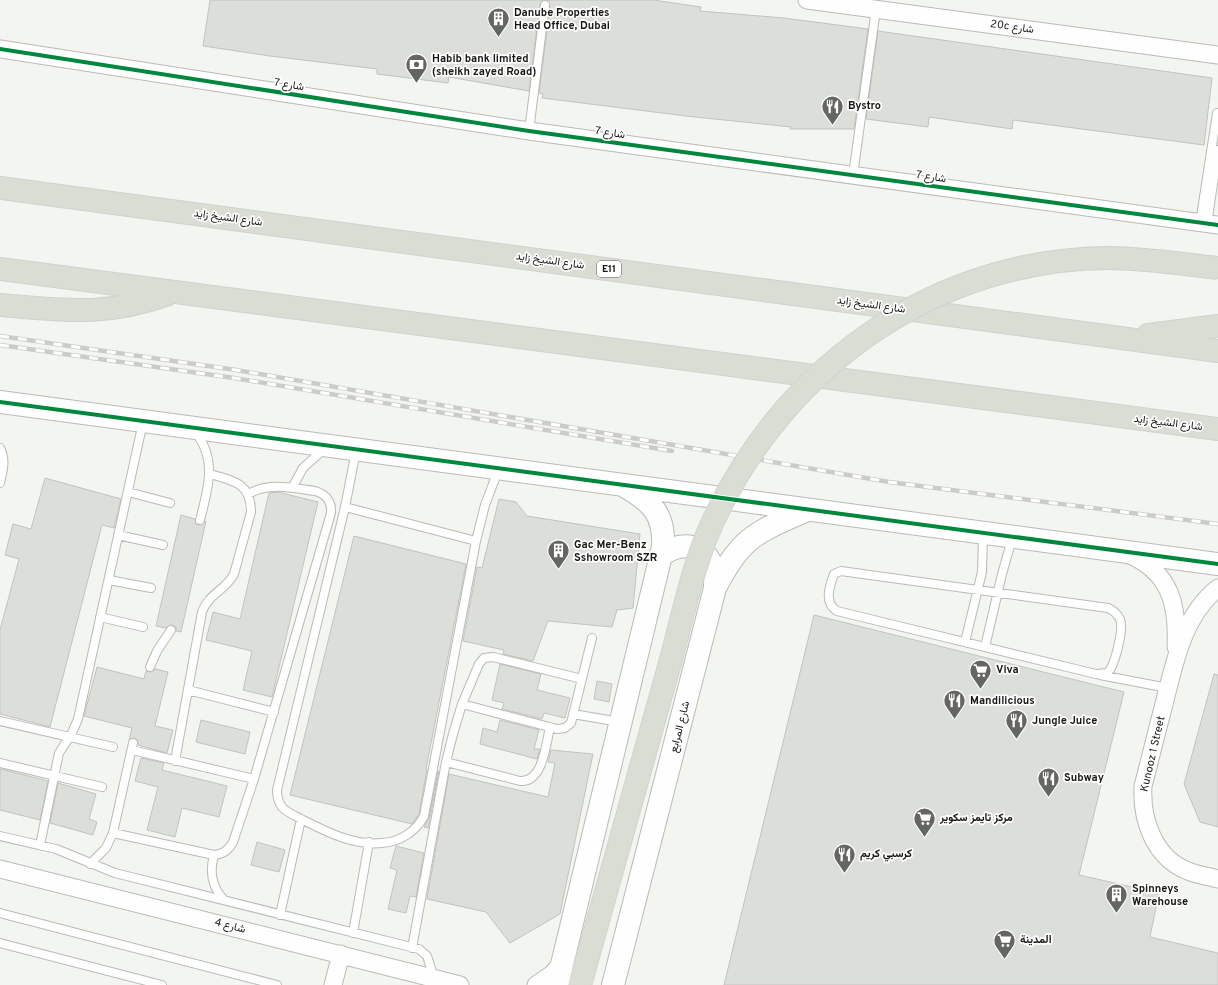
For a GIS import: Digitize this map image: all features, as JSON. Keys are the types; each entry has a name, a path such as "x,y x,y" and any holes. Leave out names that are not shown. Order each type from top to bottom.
{"highway":[{"name":"شارع الشيخ زايد","path":"0,188 1218,351"},
{"path":"580,985 704,542 732,483 768,428 789,404 836,358 862,338 889,321 948,291 1009,271 1041,265 1106,258 1139,259 1218,268"},
{"name":"شارع الشيخ زايد","path":"0,269 171,293 1218,429"},
{"path":"0,304 90,311 116,309 142,303 171,293"},
{"path":"1125,339 1159,332 1218,326"}],"street":[{"name":"20c شارع","path":"807,0 1218,55"},
{"name":"شارع 7","path":"0,49 529,131 1208,224"},
{"path":"0,402 499,468 805,512 1218,564"},
{"path":"557,985 664,537 659,517 647,501 623,485"},
{"name":"شارع المرابع","path":"616,982 715,588 732,558 747,540 768,528 805,512"},
{"path":"660,556 675,547 681,546 700,552 710,561 715,588"},
{"name":"Kunooz 1 Street","path":"1122,552 1146,563 1161,577 1167,588 1176,611 1175,661"},
{"name":"Kunooz 1 Street","path":"1218,588 1198,608 1189,624 1175,661 1144,786 1143,812 1146,824 1158,847 1176,865 1187,871 1218,879"},
{"name":"شارع 4","path":"0,869 460,985"},
{"path":"333,985 340,954"},
{"path":"536,985 552,974 562,963"}],"lane":[{"path":"529,131 545,5"},
{"path":"853,175 876,9"},
{"path":"1208,224 1217,113"},
{"path":"1208,224 1218,150"},
{"path":"40,845 59,753 78,718 143,421"},
{"path":"190,428 203,445 209,461 210,474 200,520"},
{"path":"292,488 311,460 329,446"},
{"path":"0,448 4,455 4,465 0,483"},
{"path":"356,449 345,507 277,790 277,797 284,809 301,819 340,837 382,844 408,835 417,827 424,816 476,541 485,505 499,468"},
{"path":"175,761 204,604 209,598 230,582 234,574 251,512 248,494 243,486 235,481 210,474"},
{"path":"113,833 214,855 222,854 229,850 233,842 254,779 332,513 329,500 321,492 292,488 265,487 248,494"},
{"path":"128,492 170,503"},
{"path":"345,507 476,541"},
{"path":"965,642 978,589 983,560 983,534"},
{"path":"118,535 164,545"},
{"path":"985,647 1012,538"},
{"path":"1100,675 1110,670 1114,662 1121,625 1120,619 1112,610 1104,607 841,570 834,574 828,601 830,606 837,611 1100,675 1168,688"},
{"path":"109,580 151,588"},
{"path":"100,618 143,627"},
{"path":"150,667 157,651 170,630"},
{"path":"462,704 557,729 565,728 571,723 592,638"},
{"path":"412,948 446,762 462,704 478,664 488,656 582,679"},
{"path":"188,690 274,712"},
{"path":"573,714 620,722"},
{"path":"0,721 113,747"},
{"path":"446,762 520,781 529,781 539,772 550,727"},
{"path":"90,864 106,848 113,833 132,747 175,761 254,779"},
{"path":"0,763 102,787"},
{"path":"280,915 301,819"},
{"path":"0,836 67,853 90,864 116,873 419,949 427,956 434,978"},
{"path":"353,933 370,842"},
{"path":"214,855 211,868 213,882 224,900"},
{"path":"0,913 277,985"},
{"path":"0,943 162,985"}],"building":[{"path":"210,0 543,0 540,4 529,91 449,77 448,83 377,74 377,69 203,46"},
{"path":"547,0 653,0 701,7 700,11 784,18 868,29 854,129 790,129 791,127 686,116 542,98 543,94 539,93 550,6"},
{"path":"878,31 1212,78 1204,145 1013,120 1012,129 929,117 928,127 866,119"},
{"path":"45,478 121,499 114,528 102,525 50,727 0,714 0,630 19,559 5,555 13,524 31,529"},
{"path":"278,492 318,502 272,697 243,690 252,651 206,640 213,612 240,619 269,493"},
{"name":"Gac Mer-Benz Sshowroom SZR","path":"499,499 516,502 527,516 640,534 633,608 617,610 612,627 548,621 533,661 503,654 504,650 463,641 477,567 482,568"},
{"path":"181,515 195,519 196,524 199,525 206,521 181,632 176,631 176,627 172,625 165,628 156,626"},
{"path":"354,536 466,564 426,769 419,814 412,824 290,795"},
{"name":"مركز تايمز سكوير","path":"814,615 1124,692 1079,875 1159,893 1150,937 1218,953 1218,985 724,985"},
{"path":"500,664 541,674 537,690 570,698 565,718 544,713 542,719 502,709 504,703 492,700"},
{"path":"97,667 144,679 146,671 151,672 155,669 168,672 155,726 173,730 167,753 138,745 138,741 135,738 129,740 132,728 84,716"},
{"path":"1214,674 1218,675 1218,827 1200,822 1184,784"},
{"path":"597,681 612,684 609,702 594,699"},
{"path":"201,720 250,732 245,754 196,742"},
{"path":"500,720 539,730 534,749 540,749 537,759 480,744 483,728 497,732"},
{"path":"551,750 593,754 560,914 510,943 486,912 427,899 449,774 548,797 555,763 548,762"},
{"path":"141,758 164,763 162,770 227,786 219,817 182,808 175,837 147,830 158,787 135,781"},
{"path":"0,769 48,781 40,820 0,810"},
{"path":"438,771 428,828 424,827 429,817"},
{"path":"58,783 96,794 89,819 97,822 93,835 50,823"},
{"path":"257,842 285,850 279,872 251,865"},
{"path":"396,846 424,853 416,897 410,896 406,913 388,909 397,870 390,868"}],"railway":[{"path":"0,336 236,370 889,482 1218,524"},
{"path":"0,345 234,378 672,451"}],"cycle path":[{"path":"0,49 529,131 1218,225"},
{"path":"0,402 1218,564"}],"place":[{"name":"Danube Properties Head Office, Dubai","path":"499,38"},
{"name":"Habib bank limited (sheikh zayed Road)","path":"417,84"},
{"name":"Bystro","path":"833,126"},
{"name":"Gac Mer-Benz Sshowroom SZR","path":"559,570"},
{"name":"Viva","path":"980,690"},
{"name":"Mandilicious","path":"954,720"},
{"name":"Jungle Juice","path":"1016,740"},
{"name":"Subway","path":"1048,798"},
{"name":"مركز تايمز سكوير","path":"924,838"},
{"name":"كرسبي كريم","path":"845,874"},
{"name":"Spinneys Warehouse","path":"1116,914"},
{"name":"المدينة","path":"1004,960"}]}
